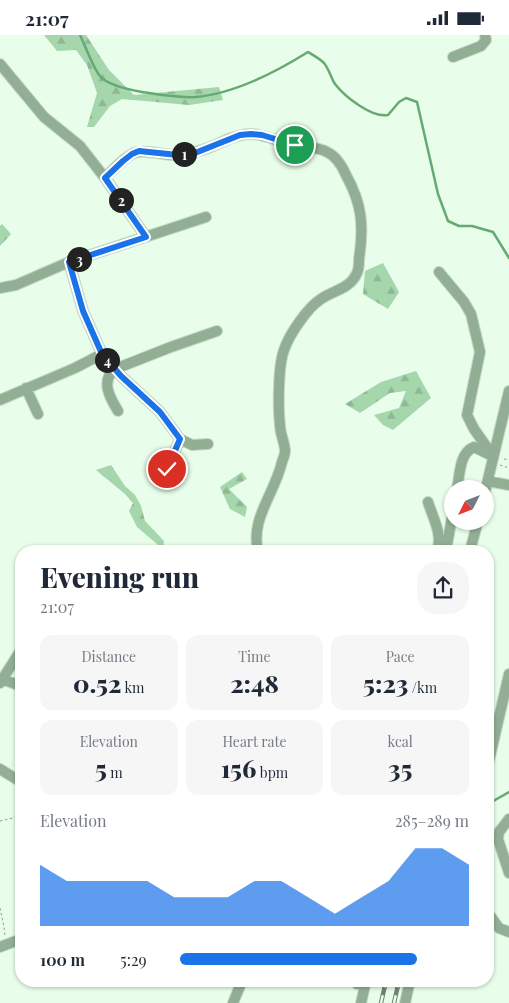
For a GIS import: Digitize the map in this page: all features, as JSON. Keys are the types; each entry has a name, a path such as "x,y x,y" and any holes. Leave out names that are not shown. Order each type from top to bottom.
{"street":[{"path":"453,57 481,46 486,40 485,35"},
{"path":"0,63 44,117 73,139 105,178 146,237"},
{"path":"105,178 123,161 139,151 178,155 195,153 240,135 251,134 270,137 295,145 316,147 329,152 343,168 356,193 362,222 357,273 349,285 320,299 306,313 284,350 280,373 280,426 285,451 278,477 260,516 256,530 256,545"},
{"path":"0,288 16,285 69,262 206,217"},
{"path":"69,262 83,311 102,354 160,412 180,439 192,445 208,444"},
{"path":"440,271 471,314 480,352 467,415 493,457"},
{"path":"118,411 111,399 107,383 110,373 115,369 171,347 217,331"},
{"path":"0,400 75,368 102,354"},
{"path":"26,388 38,414"},
{"path":"488,480 509,391"},
{"path":"158,480 167,469 180,439"},
{"path":"459,480 462,462 469,449 478,448 493,457"},
{"path":"494,482 509,485"},
{"path":"428,502 438,531 438,545"},
{"path":"447,545 450,530"},
{"path":"472,545 476,530"},
{"path":"15,659 1,681 15,684"},
{"path":"494,739 509,674"},
{"path":"0,769 15,778"},
{"path":"509,819 499,832 498,839 509,873"},
{"path":"494,921 499,928 509,932"},
{"path":"1,947 15,941"},
{"path":"233,1003 240,987"},
{"path":"360,987 361,1003"},
{"path":"405,1003 409,987"}],"path":[{"path":"0,821 15,817"},
{"path":"0,908 4,927 1,947"}],"green space":[{"path":"44,35 86,35 109,70 134,95 219,87 223,100 189,105 122,99 110,106 94,127 87,127 97,93 87,65 76,50 57,51"},
{"path":"2,224 11,234 0,246 0,226"},
{"path":"383,263 399,292 388,309 363,294 365,271"},
{"path":"416,371 431,398 393,430 383,425 374,415 399,408 406,391 390,393 360,413 345,404 381,382"},
{"path":"111,465 125,486 135,495 141,506 145,521 164,541 164,545 158,545 137,527 129,511 133,503 96,470"},
{"path":"242,472 247,479 229,489 247,507 245,517 230,509 220,487"}],"waterway":[{"path":"80,35 97,72 103,79 137,91 182,97 195,97 224,92 254,81 308,52 324,63 339,89 367,110 388,115 399,102 406,98 417,102 438,194 448,221 459,226 472,226 493,232 509,258"},
{"path":"494,801 509,792"}],"railway":[{"path":"381,1003 385,987"},
{"path":"394,1003 398,987"}],"route":[{"path":"167,469 180,439 160,412 121,376 102,354 83,311 69,262 146,237 105,178 132,154 139,151 161,155 195,153 240,135 251,134 278,139 295,145"}]}
